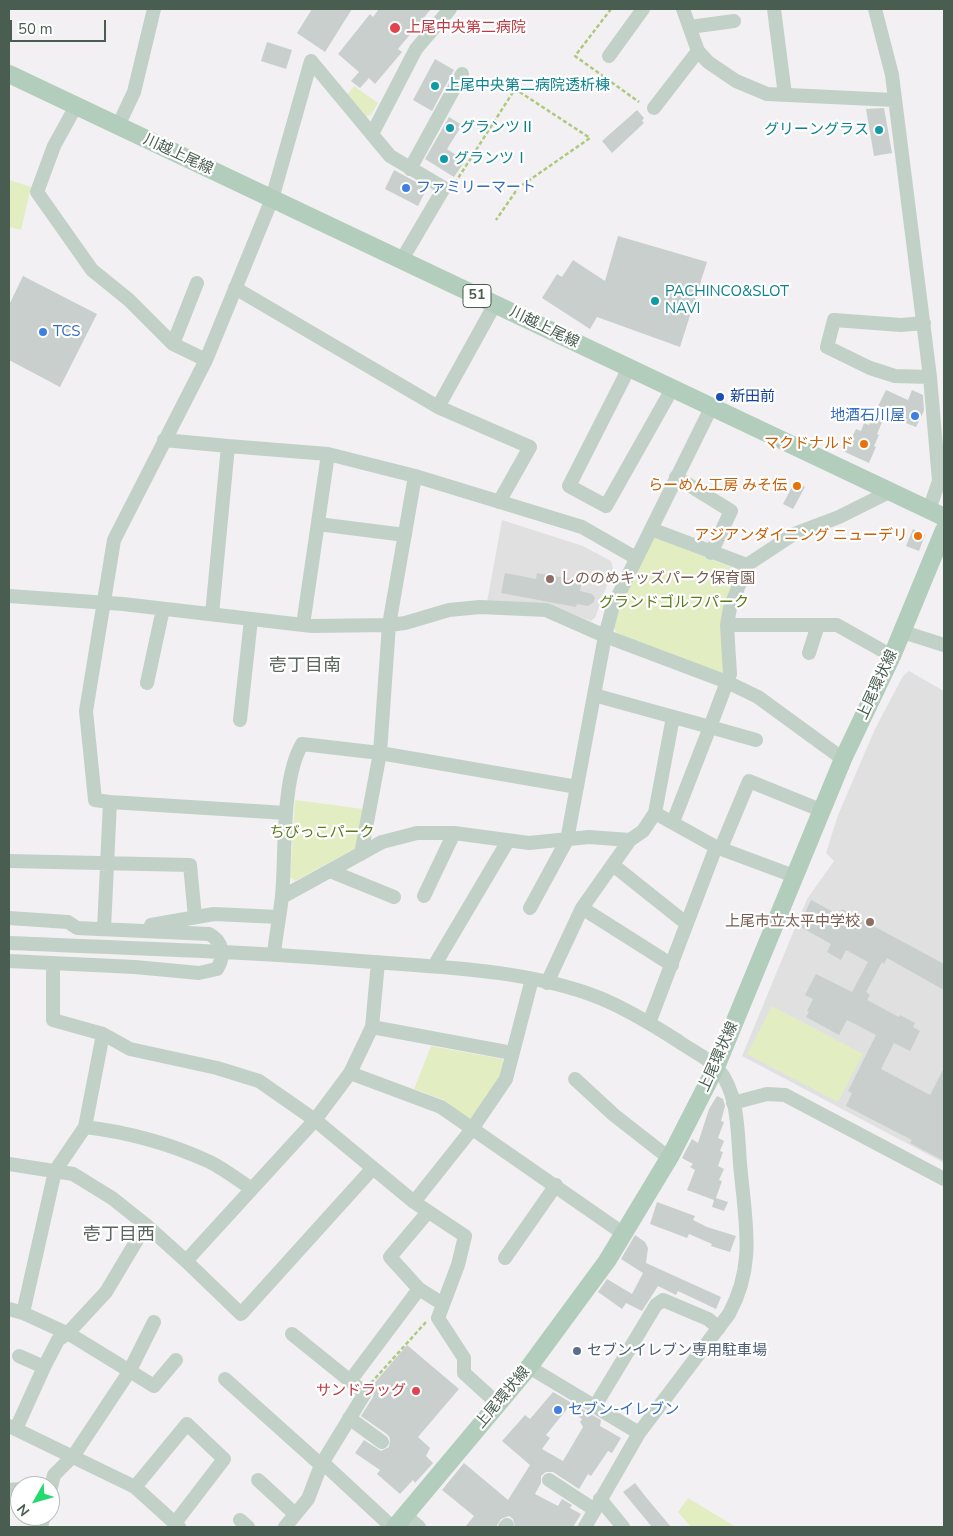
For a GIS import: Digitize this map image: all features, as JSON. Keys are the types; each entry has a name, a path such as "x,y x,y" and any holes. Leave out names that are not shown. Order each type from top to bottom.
{"main road":[{"name":"川越上尾線","path":"9,74 937,514"},
{"name":"上尾環状線","path":"397,1523 529,1367 607,1261 669,1158 716,1067 843,759 903,632 944,530"}],"street":[{"path":"118,126 134,92 154,9"},
{"path":"372,134 416,49 450,9"},
{"path":"609,56 643,9"},
{"path":"683,9 698,51 708,62 736,81 767,94 894,100"},
{"path":"774,9 785,95"},
{"path":"876,9 892,75 930,377 941,442 937,514"},
{"path":"690,27 734,22"},
{"path":"654,108 698,51"},
{"path":"286,813 95,800 86,711 114,540 206,360 272,199 311,61 390,156 444,188 402,261"},
{"path":"410,168 462,74"},
{"path":"76,106 54,146 37,192 92,270 128,300 173,344 206,360"},
{"path":"173,344 197,284"},
{"path":"235,288 438,407 530,448 498,502"},
{"path":"438,407 495,304"},
{"path":"924,322 901,325 834,320 827,347 870,368 895,376 930,377"},
{"path":"629,368 569,486 606,506 672,389"},
{"path":"530,908 567,840 605,636 613,606 712,408"},
{"path":"164,440 328,454 415,476 582,527 636,558"},
{"path":"212,614 228,446"},
{"path":"303,625 328,454"},
{"path":"361,854 380,753 389,625 415,476"},
{"path":"676,478 731,511 711,553"},
{"path":"673,822 730,674 727,625 730,608 747,565 794,534 839,517 889,492"},
{"path":"318,524 405,535"},
{"path":"651,529 747,565"},
{"path":"9,596 103,603 303,625 389,625 405,623 450,610 480,607 546,610 605,636 727,682 758,697 843,759"},
{"path":"147,684 163,609"},
{"path":"240,720 251,619"},
{"path":"727,625 837,625 892,656"},
{"path":"809,653 818,625"},
{"path":"903,632 944,645"},
{"path":"594,695 756,740"},
{"path":"547,983 582,908 630,840 642,831 656,813 673,717"},
{"path":"274,954 282,897 286,813 295,756 302,744 380,753 577,787"},
{"path":"649,1023 718,848 749,781 823,811"},
{"path":"104,929 110,802"},
{"path":"656,813 718,848 794,876"},
{"path":"282,897 361,854 395,838 417,833 454,833 528,843 589,837 630,840"},
{"path":"424,896 454,833"},
{"path":"434,966 508,841"},
{"path":"9,862 100,865 107,862 190,865 195,917"},
{"path":"613,865 687,924"},
{"path":"330,871 394,897"},
{"path":"582,908 672,965"},
{"path":"123,930 214,914 279,917"},
{"path":"9,918 68,922 77,928 209,934 215,937 223,952 222,962 217,969 199,973 135,967 9,961"},
{"path":"9,943 274,954 434,966 532,979 599,998 649,1023 716,1067 730,1088 733,1103 747,1244 745,1270 740,1294 719,1328 639,1433 584,1527"},
{"path":"186,1261 315,1120 350,1073 372,1028 378,962"},
{"path":"53,964 53,1020 103,1034 130,1049 217,1068 259,1081 315,1120 414,1202 465,1236 458,1265 438,1318 464,1358 464,1373 498,1404"},
{"path":"414,1202 472,1129 506,1079 532,979"},
{"path":"372,1028 512,1054"},
{"path":"23,1312 55,1171 84,1127 103,1034"},
{"path":"350,1073 441,1107 624,1234"},
{"path":"575,1079 614,1115 669,1158"},
{"path":"733,1103 767,1094 785,1095 944,1179"},
{"path":"84,1127 109,1130 160,1143 210,1162 252,1189"},
{"path":"9,1164 73,1174 112,1198 146,1225 241,1314 373,1168"},
{"path":"504,1258 556,1185"},
{"path":"428,1212 390,1257 419,1289 441,1309"},
{"path":"135,1486 187,1424 224,1459 177,1525 135,1486 74,1455 12,1427 58,1340 68,1333 106,1292 146,1225"},
{"path":"350,1381 419,1289"},
{"path":"595,1406 656,1305 663,1300 708,1319 719,1328"},
{"path":"9,1309 23,1312 68,1333 154,1386 176,1360"},
{"path":"54,1476 74,1455 129,1372 154,1322"},
{"path":"284,1527 308,1499 321,1464 365,1392 292,1334"},
{"path":"19,1356 44,1367"},
{"path":"529,1367 639,1433"},
{"path":"225,1379 321,1464 397,1523 419,1527"},
{"path":"349,1418 382,1442"},
{"path":"258,1480 296,1514"},
{"path":"549,1480 598,1504 623,1527"}],"path":[{"path":"454,184 515,89 590,138 518,188 496,220"},
{"path":"363,1391 441,1309"}],"shaded area":[{"name":"しののめキッズパーク保育園","path":"502,520 583,546 611,561 613,568 595,618 591,621 551,607 487,602"},
{"name":"上尾市立太平中学校","path":"909,671 944,691 944,1163 742,1056 807,899 834,861 826,853 838,815 875,729 903,676"}],"green space":[{"path":"354,86 378,103 371,115 366,116 347,95"},
{"path":"9,180 31,187 21,230 9,227"},
{"name":"グランドゴルフパーク","path":"656,537 733,568 739,573 724,672 719,676 617,633 614,627 627,585 650,540"},
{"name":"ちびっこパーク","path":"295,800 363,809 358,847 295,881 290,877"},
{"path":"772,1006 863,1054 838,1102 747,1054"},
{"path":"431,1046 502,1059 504,1067 499,1083 473,1118 467,1120 444,1100 414,1089"},
{"path":"688,1498 736,1527 691,1527 678,1512"}],"building":[{"path":"312,9 352,9 325,52 297,33"},
{"path":"379,9 431,9 398,49 402,52 375,84 369,78 360,88 351,81 359,72 338,54 370,14 373,17"},
{"path":"267,42 292,50 286,69 261,61"},
{"name":"上尾中央第二病院透析棟","path":"435,59 454,70 432,111 413,100"},
{"name":"グリーングラス","path":"884,108 892,153 874,156 866,109"},
{"path":"637,110 644,118 642,121 644,123 612,153 602,141"},
{"name":"グランツⅠ","path":"449,117 462,125 447,149 465,161 454,177 425,159"},
{"path":"394,170 427,188 418,206 385,189"},
{"name":"PACHINCO&SLOT NAVI","path":"618,236 707,262 680,347 597,317 590,329 542,298 557,274 562,277 573,260 605,281"},
{"path":"23,276 97,314 60,387 9,360 9,305"},
{"path":"886,390 908,400 912,390 923,395 924,411 916,427 885,415 877,434 879,435 874,446 876,447 869,463 845,452 856,429 861,431 864,423 869,425"},
{"path":"795,481 805,487 793,509 783,504"},
{"path":"913,529 925,535 919,551 906,546"},
{"path":"505,573 536,579 537,573 582,581 580,591 592,594 595,598 594,602 588,606 577,604 576,607 501,593"},
{"path":"811,900 839,915 842,909 944,964 944,990 887,958 884,964 882,962 866,992 870,995 867,1000 899,1017 900,1015 915,1023 913,1027 920,1031 910,1051 894,1043 881,1069 930,1095 944,1068 944,1161 910,1143 912,1140 846,1106 852,1093 848,1091 876,1035 847,1020 839,1035 806,1017 813,999 805,995 816,974 852,992 868,962 846,950 841,960 827,952 831,944 799,926"},
{"path":"717,1096 723,1099 725,1106 721,1121 724,1122 718,1138 724,1141 720,1151 723,1152 718,1166 724,1169 719,1180 722,1181 716,1198 728,1202 724,1211 712,1207 714,1200 687,1190 695,1170 690,1167 693,1164 682,1158 692,1139 698,1143 709,1109"},
{"path":"657,1202 695,1216 693,1220 707,1227 736,1236 730,1252 711,1246 712,1244 689,1234 687,1238 650,1224"},
{"path":"635,1235 645,1242 648,1248 646,1263 721,1297 716,1309 678,1291 676,1295 658,1286 642,1311 626,1303 622,1309 598,1292 607,1279 632,1294 643,1273 621,1259"},
{"path":"407,1345 459,1389 418,1437 430,1448 426,1456 433,1463 415,1483 413,1480 400,1494 377,1474 380,1470 355,1453 364,1440 381,1451 389,1447 390,1439 388,1435 361,1416 373,1397 374,1391 371,1387"},
{"path":"553,1392 601,1420 600,1426 621,1438 612,1453 608,1451 591,1476 588,1474 579,1489 553,1472 546,1472 541,1476 541,1483 535,1494 558,1506 562,1499 572,1505 570,1508 581,1514 573,1527 515,1527 513,1519 509,1516 501,1519 496,1527 465,1527 474,1516 442,1490 464,1463 508,1500 530,1465 502,1441 525,1415 530,1419","holes":["567,1409 582,1419 580,1422 583,1427 563,1461 542,1449 550,1438 546,1435"]},
{"path":"635,1483 671,1527 652,1527 623,1492"}],"place":[{"name":"上尾中央第二病院","path":"395,28"},
{"name":"上尾中央第二病院透析棟","path":"435,86"},
{"name":"グランツⅡ","path":"450,128"},
{"name":"グリーングラス","path":"879,130"},
{"name":"グランツⅠ","path":"444,159"},
{"name":"ファミリーマート","path":"406,188"},
{"name":"PACHINCO&SLOT NAVI","path":"655,301"},
{"name":"TCS","path":"43,332"},
{"name":"新田前","path":"720,397"},
{"name":"地酒石川屋","path":"915,416"},
{"name":"マクドナルド","path":"864,444"},
{"name":"らーめん工房 みそ伝","path":"797,486"},
{"name":"アジアンダイニング ニューデリ","path":"918,536"},
{"name":"しののめキッズパーク保育園","path":"550,579"},
{"name":"上尾市立太平中学校","path":"870,922"},
{"name":"セブンイレブン専用駐車場","path":"577,1351"},
{"name":"サンドラッグ","path":"416,1391"},
{"name":"セブン-イレブン","path":"558,1410"}],"district":[{"name":"壱丁目南","path":"305,667"},
{"name":"壱丁目西","path":"119,1236"}]}
